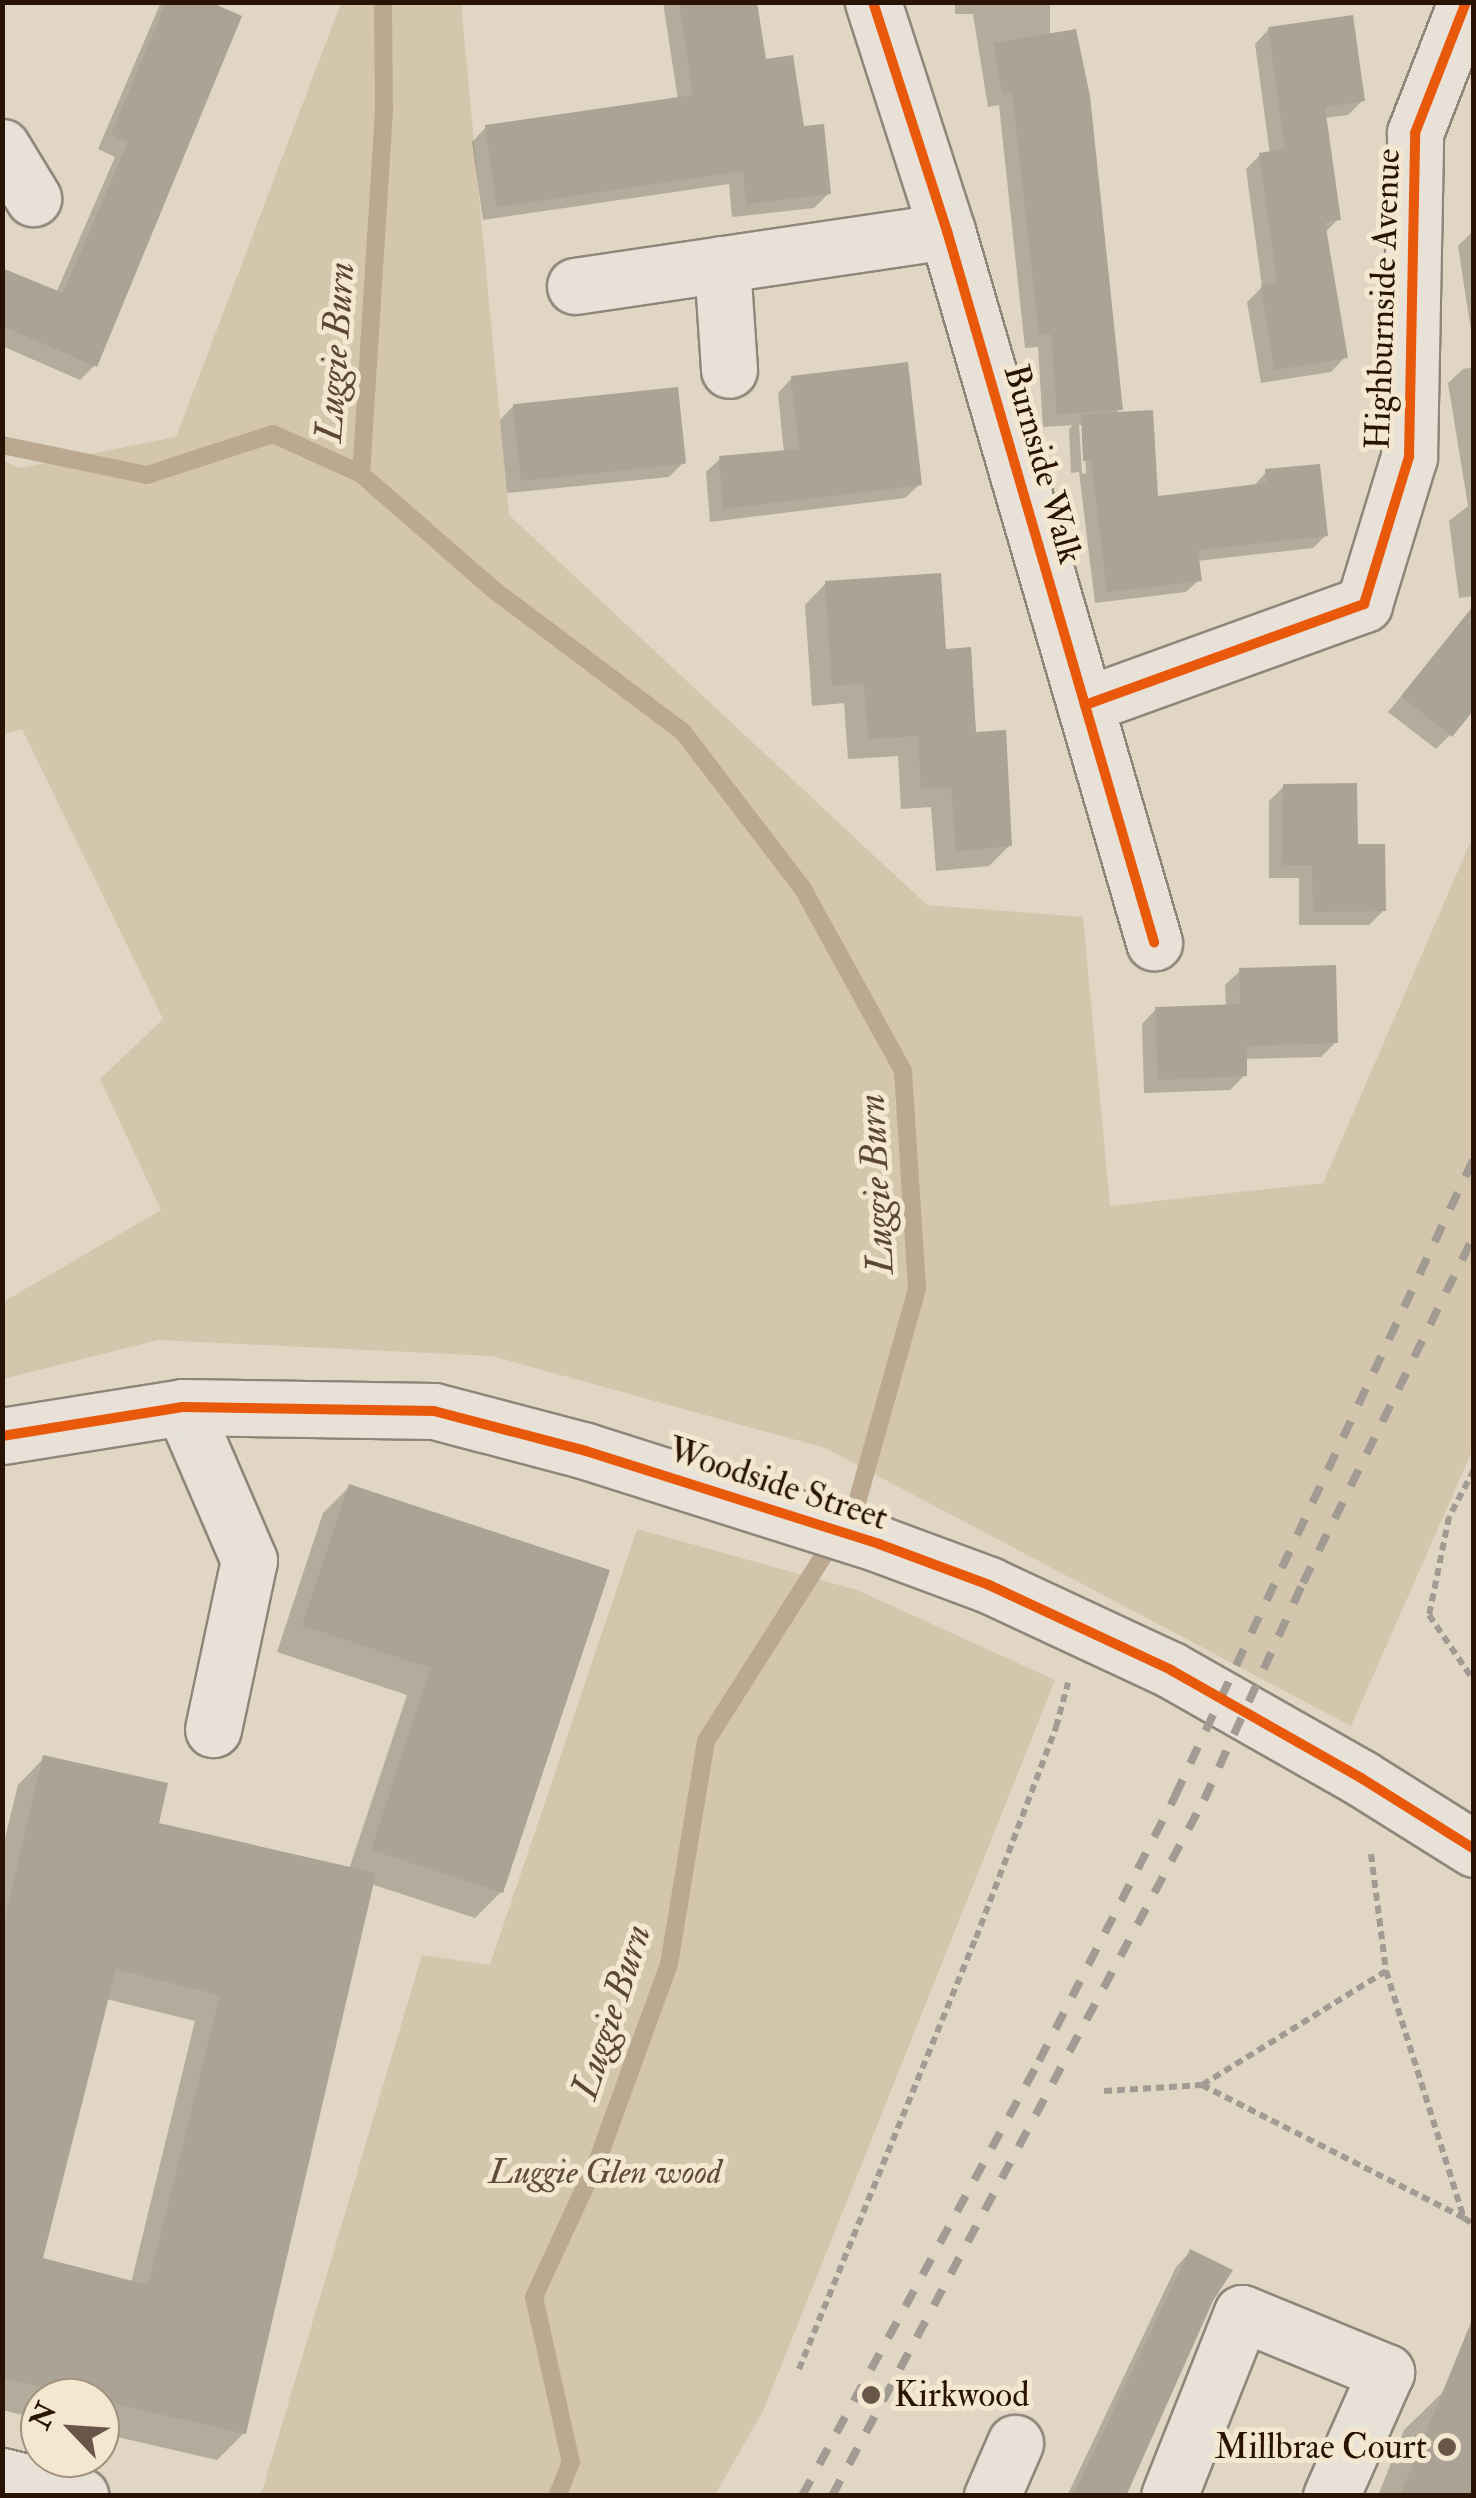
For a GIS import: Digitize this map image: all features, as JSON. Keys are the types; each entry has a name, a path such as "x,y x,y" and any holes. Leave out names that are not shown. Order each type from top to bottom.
{"street":[{"name":"Burnside Walk","path":"873,2 948,231 1154,942"},
{"name":"Highburnside Avenue","path":"1085,705 1364,604 1410,457 1415,134 1466,2"},
{"path":"2,146 33,198"},
{"path":"575,286 948,231"},
{"path":"722,264 729,370"},
{"path":"184,1407 249,1560 213,1729"},
{"name":"Woodside Street","path":"2,1436 184,1407 434,1412 694,1484 879,1544 989,1585 1083,1628 1171,1670 1361,1778 1474,1849"},
{"path":"1168,2496 1242,2313 1386,2372 1331,2496"},
{"path":"992,2496 1015,2443"},
{"path":"2,2476 80,2496"}],"path":[{"path":"1474,1470 1449,1517 1429,1614 1474,1682"},
{"path":"798,2369 983,1920 1056,1727 1083,1628"},
{"path":"1361,1778 1386,1971 1464,2218"},
{"path":"1104,2091 1202,2084 1386,1971"},
{"path":"1202,2084 1474,2225"}],"green space":[{"path":"341,3 461,3 509,515 927,905 1083,917 1110,1206 1323,1183 1473,836 1473,1449 1351,1726 825,1448 492,1356 158,1340 3,1379 3,1302 161,1210 100,1079 163,1019 22,729 3,734 3,460 20,468 176,437"},
{"name":"Luggie Glen wood","path":"637,1529 857,1590 1055,1680 764,2409 715,2495 261,2495 422,1955 490,1965"}],"building":[{"path":"166,2 210,2 242,16 97,367 2,326 2,268 63,293 128,142 111,135"},
{"path":"679,2 757,2 766,59 793,55 804,126 824,124 831,194 746,204 743,171 497,207 485,125 693,95"},
{"path":"1353,15 1365,101 1325,107 1341,220 1325,222 1348,358 1274,370 1261,285 1277,282 1259,153 1285,149 1268,27"},
{"path":"1076,29 1090,96 1123,410 1057,414 1051,334 1039,335 1012,92 1002,94 994,43"},
{"path":"908,362 922,485 723,509 719,456 799,449 791,376"},
{"path":"678,387 686,464 521,481 513,404"},
{"path":"1153,410 1158,496 1266,483 1265,469 1320,464 1328,536 1198,550 1202,581 1107,592 1091,460 1083,461 1081,414"},
{"path":"941,573 946,649 971,647 976,732 1006,730 1012,846 956,851 951,787 921,789 918,736 868,739 864,683 832,686 825,581"},
{"path":"1474,605 1474,710 1452,737 1401,696"},
{"path":"1357,783 1358,844 1385,844 1386,911 1313,912 1312,865 1282,865 1283,784"},
{"path":"1336,965 1338,1043 1247,1046 1247,1076 1158,1080 1155,1007 1240,1004 1239,968"},
{"path":"349,1484 610,1570 503,1893 371,1850 431,1668 302,1625"},
{"path":"43,1755 168,1783 159,1823 376,1873 246,2434 120,2405 120,2378 20,2378 20,2382 2,2378 2,1932","holes":["116,1969 220,1995 148,2285 43,2258"]},
{"path":"1190,2249 1233,2270 1213,2301 1126,2496 1073,2496"},
{"name":"Millbrae Court","path":"1472,2320 1474,2496 1400,2496"}],"waterway":[{"name":"Luggie Burn","path":"383,2 384,110 361,474 494,590 683,732 803,889 903,1071 917,1289 857,1503 706,1741 669,1964 598,2159 534,2297 571,2462 557,2496"},
{"path":"2,445 147,475 273,434 361,474"}],"railway":[{"path":"802,2496 1039,2061 1175,1796 1474,1158"},
{"path":"832,2496 1204,1800 1303,1583 1474,1236"}],"cycle path":[{"path":"873,2 947,231 1154,942"},
{"path":"1085,705 1364,604 1409,457 1415,133 1466,2"},
{"path":"2,1436 183,1407 434,1411 586,1451 879,1544 989,1585 1171,1670 1361,1778 1474,1849"}],"place":[{"name":"Kirkwood","path":"871,2395"},
{"name":"Millbrae Court","path":"1447,2447"}]}
